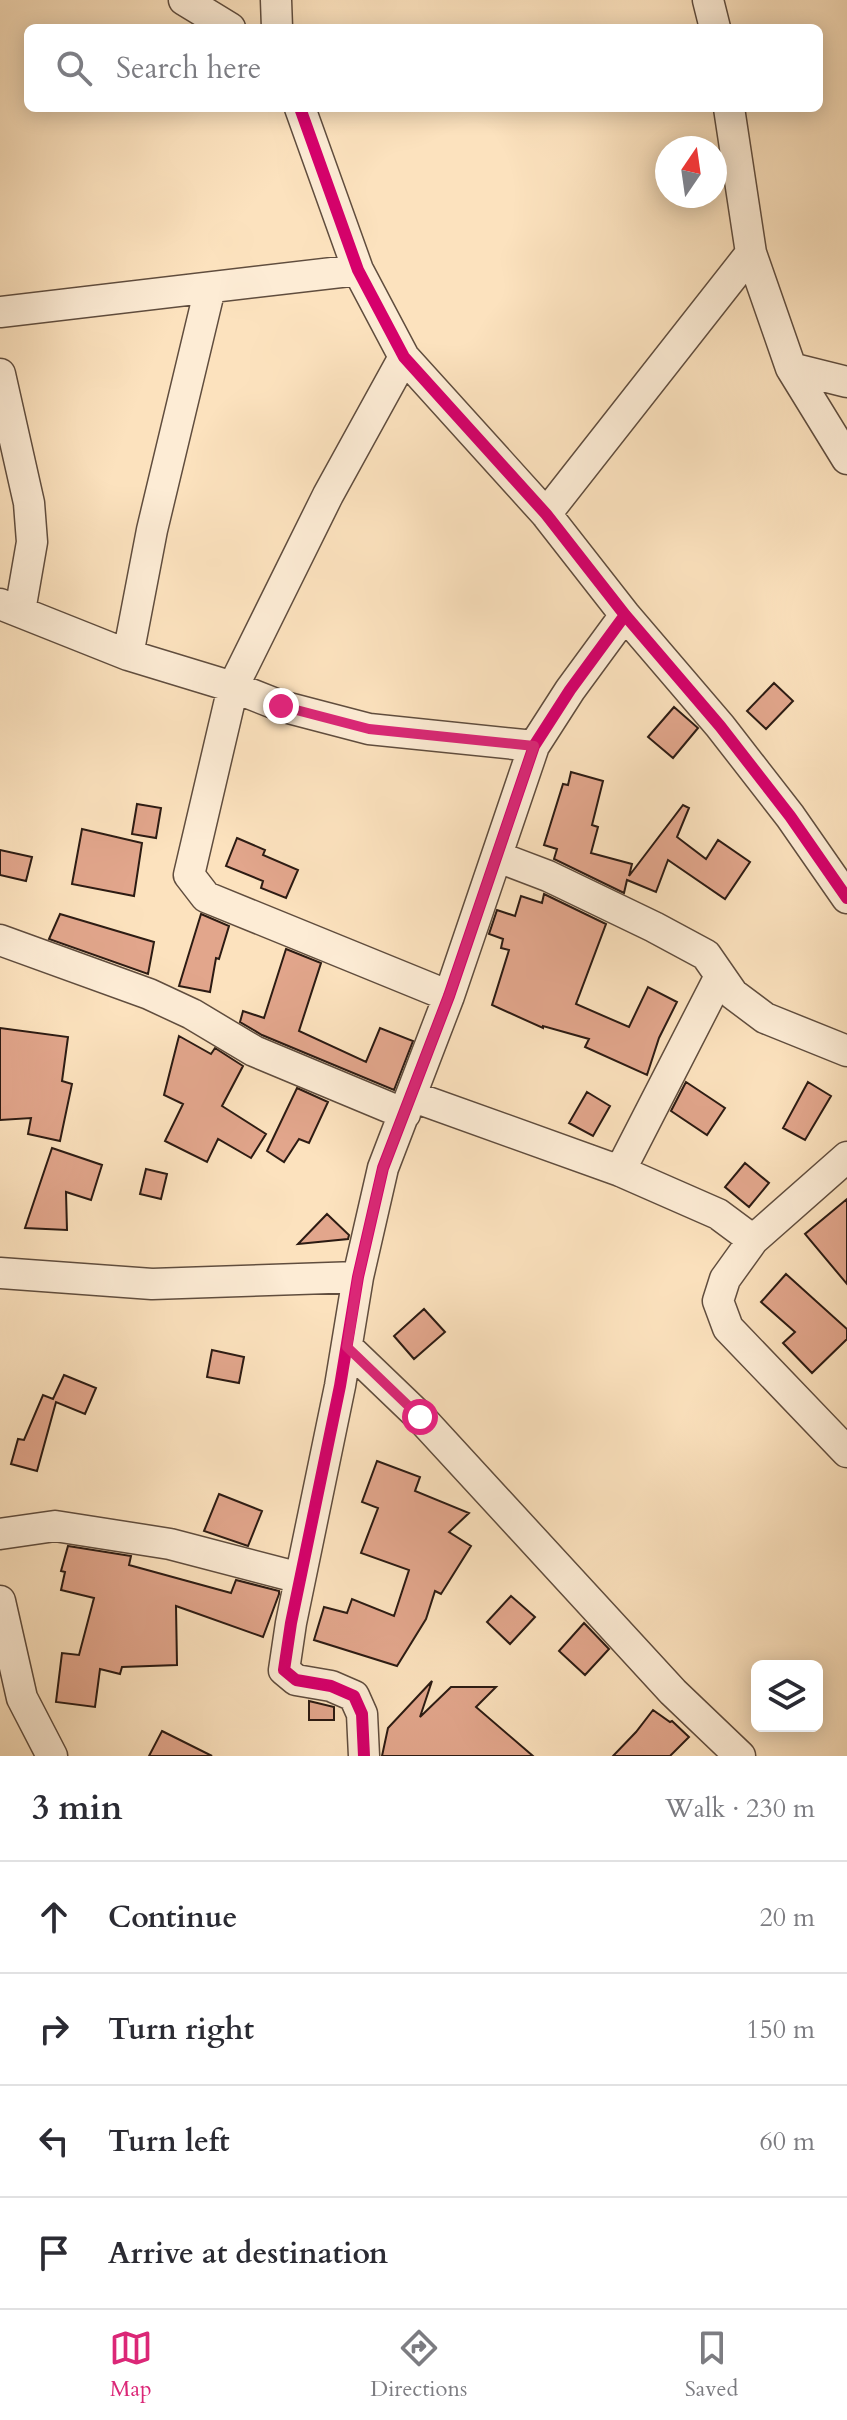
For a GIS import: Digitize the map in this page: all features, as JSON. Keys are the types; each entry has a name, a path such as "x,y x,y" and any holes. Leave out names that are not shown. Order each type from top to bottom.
{"street":[{"path":"184,0 223,24"},
{"path":"276,0 277,24"},
{"path":"708,0 714,24"},
{"path":"301,112 358,270 404,357 546,514 625,615 720,726 790,816 847,898"},
{"path":"730,112 751,253 791,368 847,459"},
{"path":"546,514 751,253"},
{"path":"0,312 358,270"},
{"path":"128,655 155,515 210,288"},
{"path":"404,357 328,495 233,687 189,875 206,897 449,996"},
{"path":"791,368 847,382"},
{"path":"2,387 29,503 32,542 10,608 128,655 233,687 281,706 369,729 534,746"},
{"path":"364,1756 362,1714 354,1696 331,1686 296,1680 284,1670 358,1277 383,1168 449,996 534,746 625,615"},
{"path":"498,857 548,876 706,955 733,994 765,1018 847,1051"},
{"path":"0,940 149,994 192,1014 254,1051 408,1105 620,1171 718,1214 753,1240"},
{"path":"620,1171 720,976"},
{"path":"847,1157 753,1240 725,1279 718,1301 728,1328 847,1452"},
{"path":"0,1273 152,1284 358,1277"},
{"path":"347,1347 420,1417 673,1692 740,1756"},
{"path":"0,1534 55,1526 170,1544 300,1578"},
{"path":"0,1601 22,1698 52,1756"}],"building":[{"path":"774,683 793,701 766,729 747,711"},
{"path":"674,707 698,728 673,758 648,737"},
{"path":"571,772 603,781 592,825 598,827 591,853 632,864 629,876 683,805 689,808 677,837 706,859 718,840 750,862 725,899 668,860 656,892 627,880 624,893 554,859 557,849 544,845 563,784 568,785"},
{"path":"137,804 161,808 156,838 132,834"},
{"path":"82,829 142,843 134,896 72,884"},
{"path":"237,838 265,850 263,855 298,870 286,898 261,888 263,881 226,866"},
{"path":"0,850 32,857 26,881 0,875"},
{"path":"544,894 606,924 576,1004 629,1027 648,987 677,1002 659,1038 647,1075 585,1047 589,1039 543,1028 492,1005 509,950 501,948 503,939 489,934 497,910 515,916 521,896 542,903"},
{"path":"60,914 154,942 148,974 49,939"},
{"path":"201,914 229,926 219,959 216,958 210,992 179,986"},
{"path":"286,949 321,963 299,1031 366,1062 380,1028 413,1041 394,1090 262,1035 240,1022 243,1011 264,1018"},
{"path":"0,1028 68,1037 62,1081 72,1084 60,1141 28,1134 31,1118 0,1120"},
{"path":"179,1036 211,1054 215,1048 243,1066 222,1106 266,1134 251,1158 218,1139 207,1162 165,1141 183,1104 164,1095"},
{"path":"686,1082 725,1108 707,1135 671,1111"},
{"path":"808,1082 831,1096 805,1140 783,1128"},
{"path":"297,1088 328,1102 309,1143 299,1139 284,1162 267,1151"},
{"path":"587,1092 610,1106 593,1136 569,1123"},
{"path":"52,1148 102,1165 91,1200 66,1192 67,1230 25,1228"},
{"path":"745,1163 769,1183 749,1207 725,1187"},
{"path":"146,1169 167,1174 161,1199 140,1194"},
{"path":"847,1199 847,1284 805,1234"},
{"path":"327,1214 349,1235 348,1239 298,1244"},
{"path":"786,1274 847,1329 847,1339 812,1373 783,1343 795,1332 761,1302"},
{"path":"424,1309 445,1332 414,1359 394,1336"},
{"path":"212,1350 244,1357 239,1383 207,1377"},
{"path":"64,1375 96,1388 85,1414 56,1402 37,1471 11,1464 18,1439 24,1440 43,1395 53,1399"},
{"path":"377,1461 420,1477 415,1491 469,1513 449,1532 471,1546 441,1594 435,1591 426,1619 397,1666 314,1640 324,1607 347,1613 352,1599 394,1616 409,1570 361,1553 378,1508 362,1502"},
{"path":"219,1494 262,1511 248,1546 204,1531"},
{"path":"68,1546 131,1556 129,1565 231,1593 236,1580 279,1591 279,1594 263,1637 176,1606 177,1665 122,1667 120,1674 100,1669 95,1707 56,1702 62,1653 79,1655 94,1598 61,1590 65,1572 61,1571"},
{"path":"511,1596 535,1617 510,1644 487,1622"},
{"path":"584,1623 609,1649 585,1675 559,1651"},
{"path":"432,1681 420,1717 451,1687 496,1687 476,1707 533,1756 382,1756 388,1728"},
{"path":"309,1701 334,1707 334,1720 309,1720"},
{"path":"653,1710 672,1721 689,1737 670,1756 613,1756 636,1732"},
{"path":"162,1731 212,1756 149,1756"}],"cycle path":[{"path":"301,112 358,270 404,357 546,514 625,615 720,726 790,816 847,898"},
{"path":"364,1756 362,1714 354,1696 331,1686 296,1680 284,1670 340,1386 358,1277 383,1168 449,996 534,746 625,615"}],"route":[{"path":"281,706 369,729 534,746 449,996 383,1168 358,1277 347,1347 420,1417"}]}
